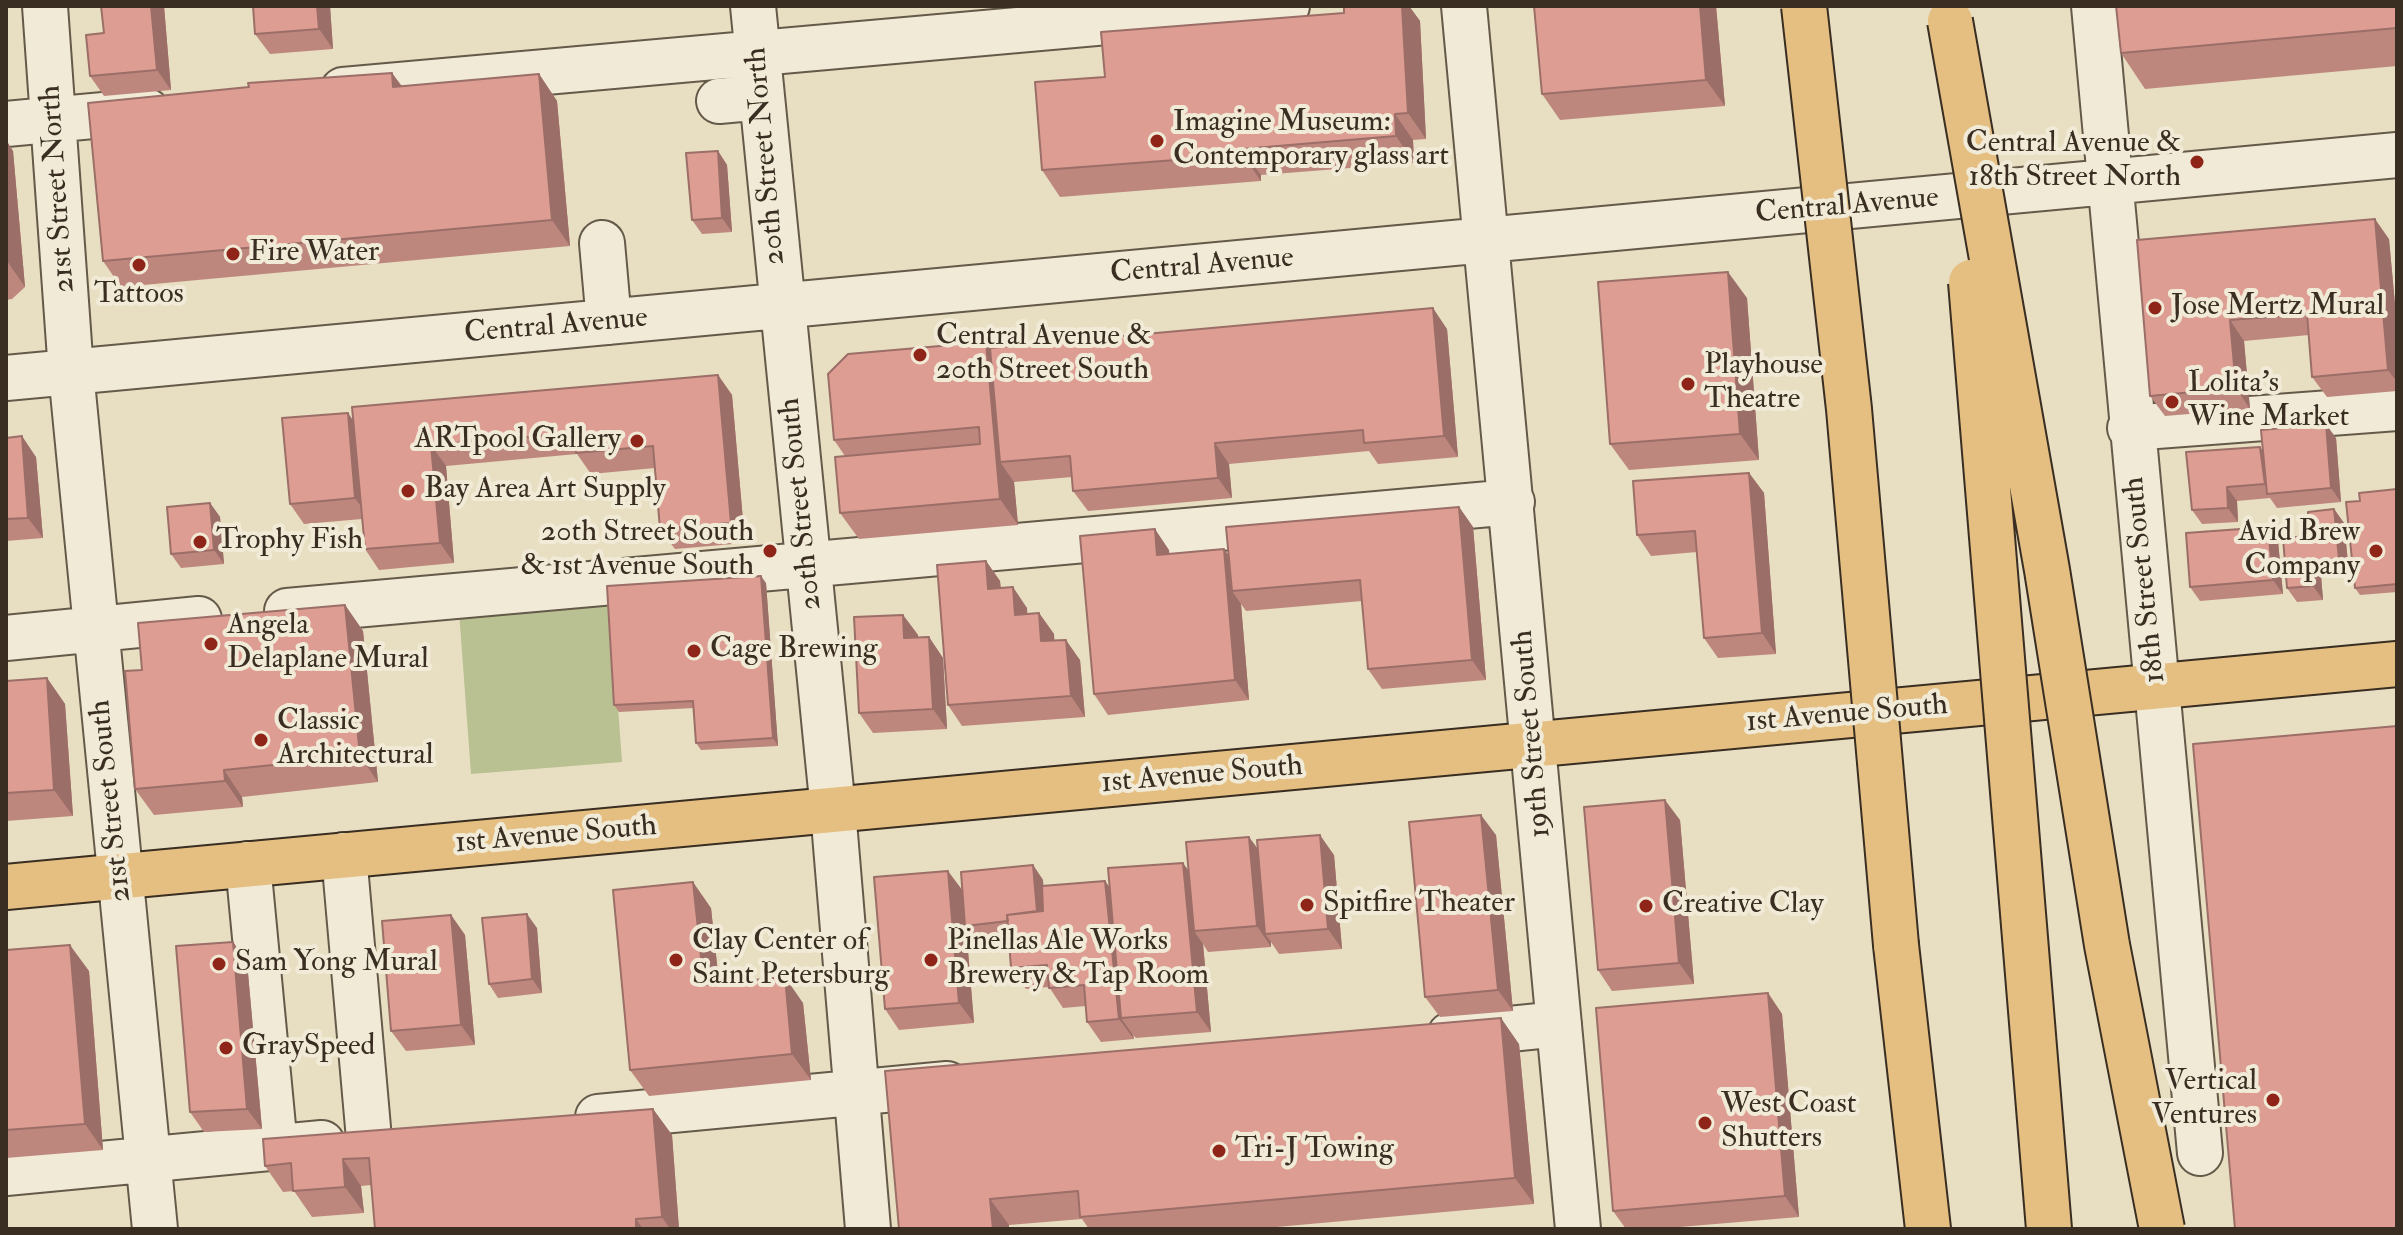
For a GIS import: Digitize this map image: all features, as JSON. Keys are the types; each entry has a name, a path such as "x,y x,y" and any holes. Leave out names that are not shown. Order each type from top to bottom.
{"main road":[{"path":"1804,6 1849,409 1896,945 1914,1229"},
{"path":"1949,13 2049,1229"},
{"path":"1949,13 2047,570 2107,945 2162,1229"},
{"name":"1st Avenue South","path":"6,887 2397,664"},
{"path":"1896,945 1928,1229"}],"street":[{"name":"21st Street North","path":"45,6 71,372"},
{"name":"20th Street North","path":"753,6 782,306"},
{"path":"299,95 446,79 760,76 1106,15 1287,6"},
{"name":"19th Street South","path":"1464,6 1578,1229"},
{"name":"18th Street South","path":"2094,6 2130,428 2200,1153"},
{"path":"719,101 760,76"},
{"path":"6,124 192,105"},
{"name":"Central Avenue","path":"6,378 2397,155"},
{"path":"602,243 609,322"},
{"name":"20th Street South","path":"782,306 833,810 868,1229"},
{"name":"21st Street South","path":"71,372 155,1229"},
{"path":"2130,428 2397,408"},
{"path":"6,638 808,562 1512,502"},
{"path":"344,855 369,1139"},
{"path":"248,864 275,1147"},
{"path":"1402,1039 1559,1024"},
{"path":"554,1121 980,1081"},
{"path":"6,1173 415,1134"}],"green space":[{"path":"610,599 622,762 471,774 459,611"}],"building":[{"path":"101,6 151,6 157,70 90,76 86,35 104,33"},
{"path":"253,6 317,6 319,29 255,34"},
{"path":"1344,6 1402,6 1408,113 1395,114 1396,136 1242,149 1243,155 1042,170 1035,82 1105,77 1101,32 1344,13"},
{"path":"1534,6 1700,6 1706,80 1542,94"},
{"path":"2116,6 2397,6 2397,28 2121,53"},
{"path":"392,73 393,87 539,74 552,220 103,261 88,103 249,87 248,83"},
{"path":"718,151 722,218 692,220 686,153"},
{"path":"2375,219 2388,370 2312,377 2307,314 2230,320 2236,388 2150,396 2137,240"},
{"name":"Playhouse Theatre","path":"1728,272 1740,434 1610,444 1598,282"},
{"path":"1433,308 1444,436 1364,443 1363,430 1215,443 1218,478 1073,491 1070,456 1000,462 990,348"},
{"path":"986,342 1000,499 840,513 835,457 980,444 979,427 834,440 828,374 848,354"},
{"path":"718,375 731,523 660,529 653,446 576,453 575,433 431,445 440,543 365,549 352,407"},
{"path":"348,413 355,498 290,504 282,418"},
{"path":"2326,424 2331,488 2267,494 2261,430"},
{"path":"22,436 28,518 6,519 6,438"},
{"path":"2260,447 2265,484 2227,487 2228,508 2192,510 2186,452"},
{"path":"1749,473 1762,633 1704,638 1695,531 1637,535 1633,481"},
{"name":"Avid Brew Company","path":"2397,489 2397,584 2355,588 2346,502 2360,501 2359,493"},
{"path":"210,503 214,550 171,554 167,507"},
{"path":"1459,507 1472,660 1368,669 1360,580 1232,591 1226,527"},
{"path":"2334,509 2339,559 2312,561 2313,586 2287,588 2283,538 2309,536 2308,512"},
{"path":"2268,527 2273,580 2190,587 2186,533"},
{"path":"1155,529 1157,555 1224,549 1235,680 1094,694 1080,536"},
{"path":"986,561 988,589 1013,587 1015,615 1039,613 1041,641 1066,640 1071,696 948,705 937,565"},
{"name":"Cage Brewing","path":"761,576 773,738 696,743 693,701 614,705 607,586"},
{"name":"Classic Architectural","path":"345,605 360,756 224,770 225,781 135,789 125,671 142,670 138,623"},
{"path":"903,615 904,638 929,637 933,709 859,713 854,617"},
{"path":"47,678 54,790 6,793 6,681"},
{"path":"2397,726 2397,1229 2235,1229 2193,744"},
{"name":"Creative Clay","path":"1665,800 1679,963 1598,970 1584,807"},
{"path":"1481,815 1498,990 1425,997 1409,822"},
{"name":"Spitfire Theater","path":"1320,835 1328,929 1265,934 1257,840"},
{"path":"1249,837 1257,926 1194,931 1186,842"},
{"path":"1183,863 1197,1012 1121,1018 1108,868"},
{"path":"1033,865 1037,911 1007,915 1008,921 965,926 961,872"},
{"name":"Pinellas Ale Works Brewery & Tap Room","path":"948,871 959,1003 885,1009 874,877"},
{"path":"1105,881 1119,1019 1087,1022 1084,985 1049,988 1047,965 1011,968 1007,915 1043,911 1042,886"},
{"name":"Clay Center of Saint Petersburg","path":"693,882 704,985 785,977 792,1054 630,1070 613,890"},
{"path":"527,914 532,979 489,984 482,918"},
{"path":"451,915 461,1025 391,1031 382,921"},
{"name":"GraySpeed","path":"233,942 247,1109 190,1112 176,946"},
{"path":"70,945 85,1124 6,1130 6,950"},
{"name":"West Coast Shutters","path":"1768,993 1785,1196 1613,1211 1596,1008"},
{"name":"Tri-J Towing","path":"1501,1018 1515,1178 1080,1217 1078,1191 990,1199 993,1229 899,1229 885,1071"},
{"path":"653,1109 662,1217 636,1219 636,1229 375,1229 369,1158 343,1159 345,1187 293,1191 291,1163 265,1166 263,1139"}],"place":[{"name":"Imagine Museum: Contemporary glass art","path":"1157,141"},
{"name":"Central Avenue & 18th Street North","path":"2197,162"},
{"name":"Fire Water","path":"233,254"},
{"name":"Tattoos","path":"139,265"},
{"name":"Jose Mertz Mural","path":"2155,308"},
{"name":"Central Avenue & 20th Street South","path":"920,355"},
{"name":"Playhouse Theatre","path":"1688,384"},
{"name":"Lolita's Wine Market","path":"2172,402"},
{"name":"ARTpool Gallery","path":"637,441"},
{"name":"Bay Area Art Supply","path":"408,491"},
{"name":"Trophy Fish","path":"200,542"},
{"name":"20th Street South & 1st Avenue South","path":"770,551"},
{"name":"Avid Brew Company","path":"2376,551"},
{"name":"Angela Delaplane Mural","path":"211,644"},
{"name":"Cage Brewing","path":"694,651"},
{"name":"Classic Architectural","path":"261,740"},
{"name":"Spitfire Theater","path":"1307,905"},
{"name":"Creative Clay","path":"1646,906"},
{"name":"Clay Center of Saint Petersburg","path":"676,960"},
{"name":"Pinellas Ale Works Brewery & Tap Room","path":"931,960"},
{"name":"Sam Yong Mural","path":"219,964"},
{"name":"GraySpeed","path":"226,1048"},
{"name":"Vertical Ventures","path":"2273,1100"},
{"name":"West Coast Shutters","path":"1705,1123"},
{"name":"Tri-J Towing","path":"1219,1151"}]}
